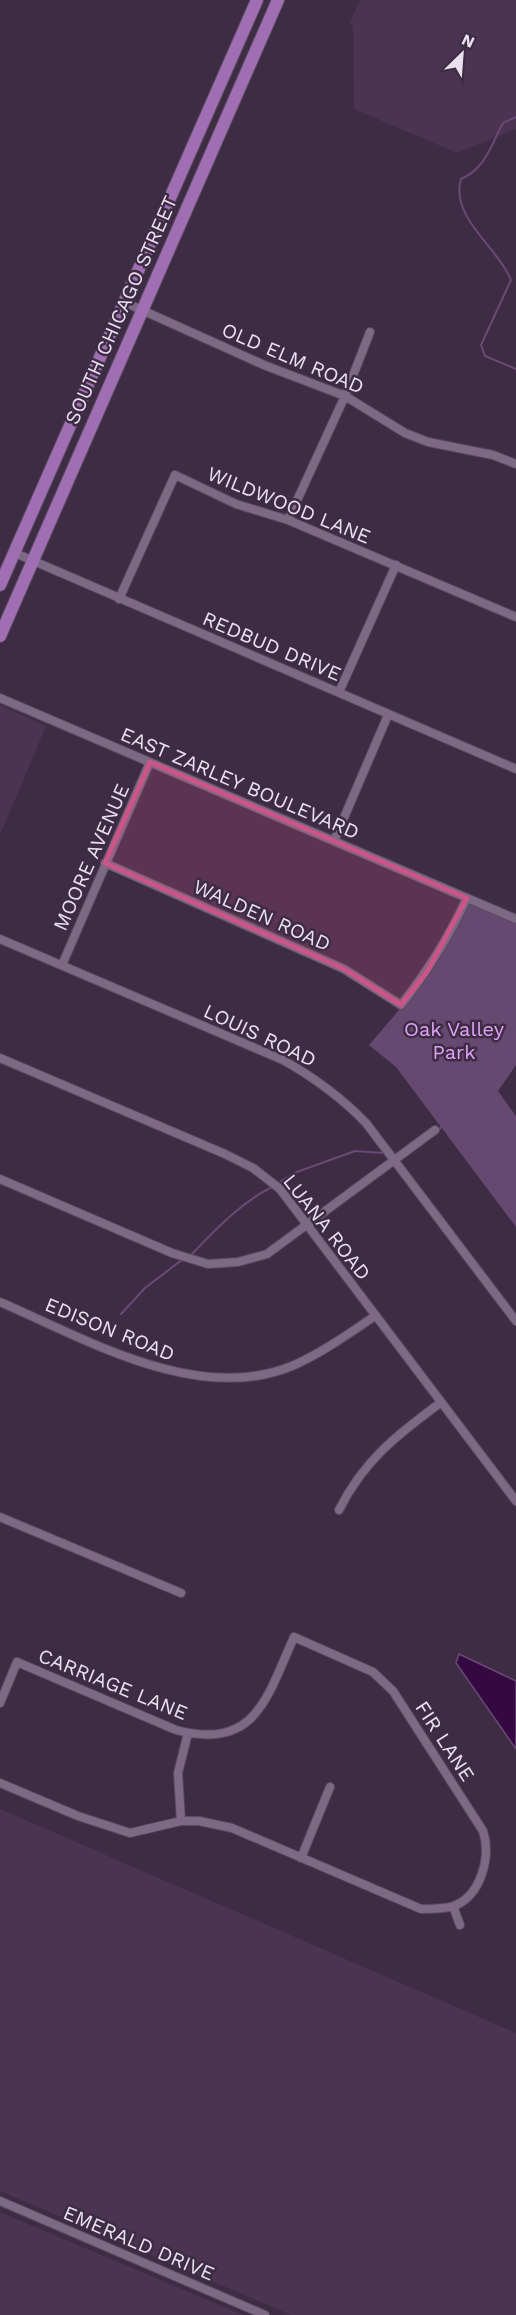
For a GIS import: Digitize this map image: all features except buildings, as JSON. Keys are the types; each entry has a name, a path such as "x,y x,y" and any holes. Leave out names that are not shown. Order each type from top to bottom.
{"main road":[{"name":"SOUTH CHICAGO STREET","path":"0,585 257,0"},
{"name":"SOUTH CHICAGO STREET","path":"0,636 278,0"}],"street":[{"name":"OLD ELM ROAD","path":"124,303 264,365 345,396 405,433 428,442 493,455 516,464"},
{"path":"288,520 345,396 370,332"},
{"name":"WILDWOOD LANE","path":"119,599 174,475 236,504 288,520 516,617"},
{"name":"REDBUD DRIVE","path":"15,553 516,769"},
{"path":"339,692 396,565"},
{"name":"EAST ZARLEY BOULEVARD","path":"0,698 516,919"},
{"path":"334,841 388,715"},
{"name":"MOORE AVENUE","path":"62,965 150,762"},
{"name":"WALDEN ROAD","path":"105,863 344,969 401,1005 427,972 451,934 467,898"},
{"name":"LOUIS ROAD","path":"0,939 283,1060 312,1077 342,1099 397,1160 516,1321"},
{"name":"LUANA ROAD","path":"0,1058 253,1168 280,1189 516,1501"},
{"path":"0,1179 172,1254 208,1264 237,1262 267,1254 435,1130"},
{"name":"EDISON ROAD","path":"0,1302 138,1361 173,1372 218,1377 257,1375 291,1367 323,1351 375,1316"},
{"path":"339,1510 350,1488 383,1447 441,1403"},
{"path":"0,1517 181,1593"},
{"name":"CARRIAGE LANE","path":"0,1703 17,1662 188,1733 199,1736 218,1735 247,1723 261,1709 294,1637"},
{"name":"FIR LANE","path":"294,1637 373,1672 383,1680 393,1691 483,1831 487,1852 484,1866 471,1892 463,1901 453,1906"},
{"path":"181,1821 178,1773 188,1733"},
{"path":"0,1783 78,1816 130,1833 181,1821 199,1821 232,1828 411,1906 434,1909 453,1906 460,1925"},
{"path":"301,1858 330,1787"},
{"name":"EMERALD DRIVE","path":"0,2201 265,2315"}],"highlighted area":[{"path":"150,762 467,898 427,972 401,1005 344,969 105,863"}],"shaded area":[{"path":"360,0 516,0 516,129 457,153 354,109 353,26 349,24"},
{"path":"0,705 46,726 0,835"},
{"path":"459,1654 516,1681 516,1749 456,1663"},
{"path":"0,1809 516,2033 516,2315 291,2315 0,2191"},
{"path":"0,2212 243,2315 0,2315"}],"green space":[{"name":"Oak Valley Park","path":"468,902 516,922 516,1065 498,1091 516,1116 516,1227 396,1067 369,1045 412,994 436,961"}],"waterway":[{"path":"516,117 503,123 482,162 461,179 459,193 462,207 469,219 505,268 511,280 481,345 485,356 516,369"},
{"path":"438,1131 516,1035"},
{"path":"281,1181 294,1173 355,1151 383,1153"},
{"path":"190,1256 239,1209 272,1187"},
{"path":"121,1314 145,1288 183,1259"}]}
